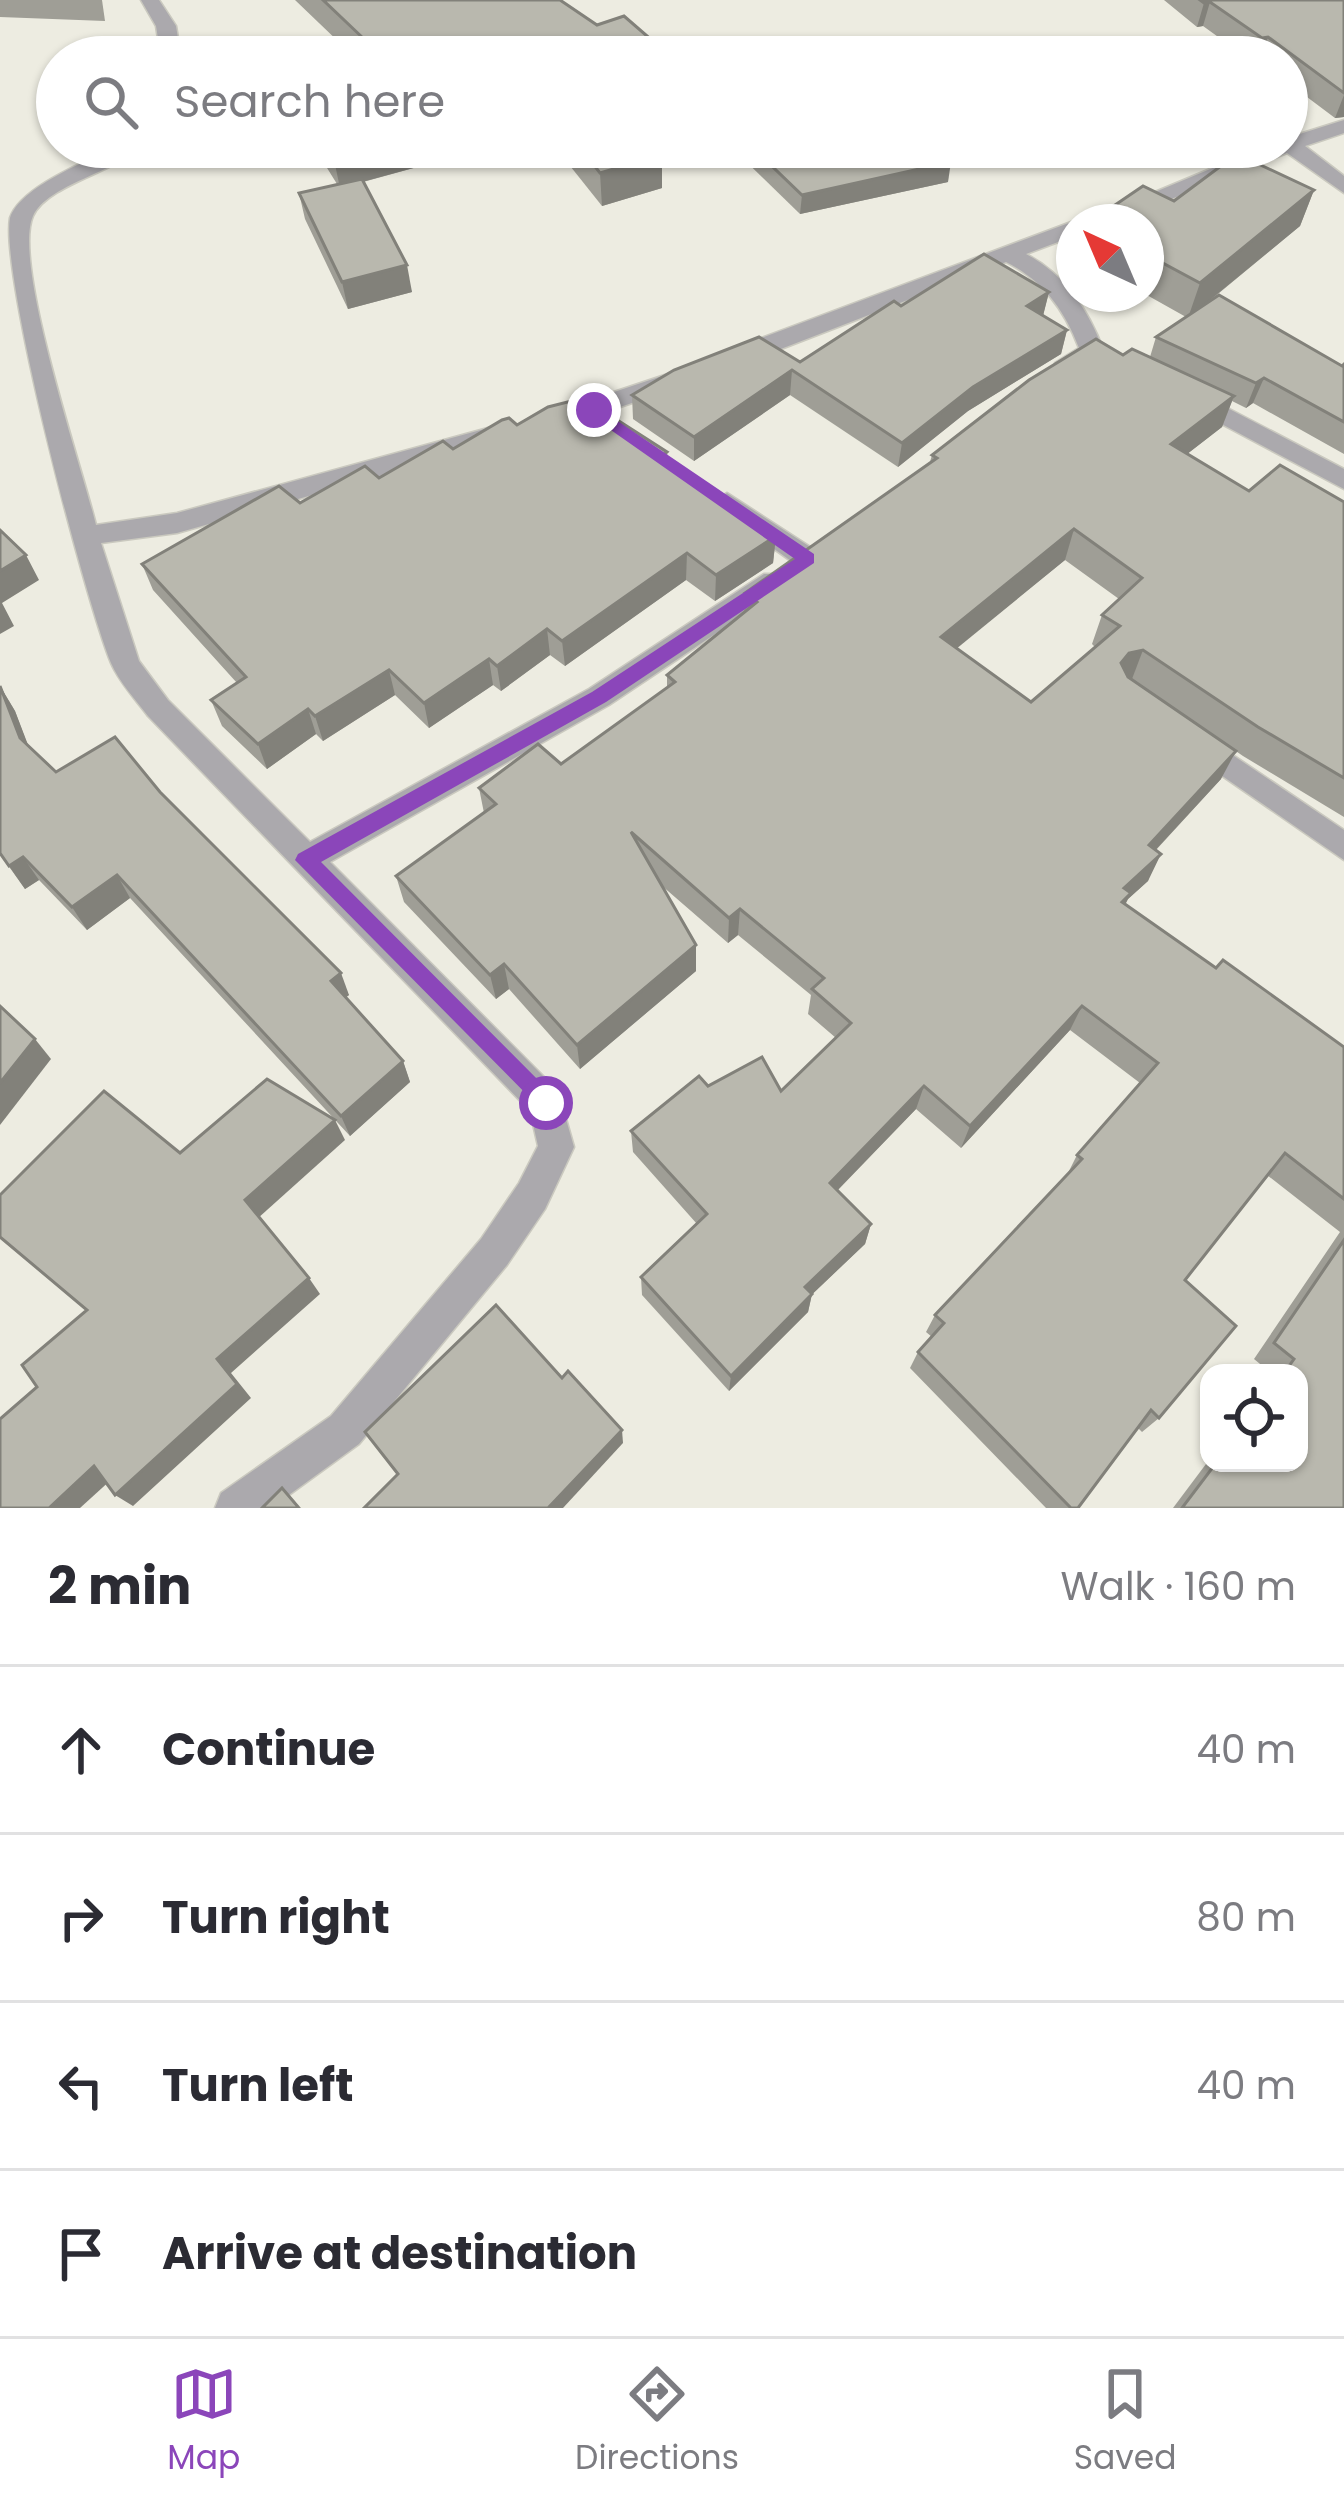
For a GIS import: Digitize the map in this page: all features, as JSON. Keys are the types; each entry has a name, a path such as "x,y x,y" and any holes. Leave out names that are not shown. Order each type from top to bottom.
{"street":[{"path":"151,0 168,36"},
{"path":"1308,138 1344,126"},
{"path":"1308,162 1344,187"},
{"path":"95,168 21,215 16,232 28,330 126,664 220,777 546,1103 556,1147 532,1196 494,1252 345,1430 236,1508"},
{"path":"1136,204 1229,168"},
{"path":"85,536 177,523 603,417 703,370 1056,236"},
{"path":"1010,255 1049,276 1102,355 1037,376"},
{"path":"1167,386 1344,480"},
{"path":"306,860 599,697 817,552 711,491"},
{"path":"1168,722 1344,847"}],"building":[{"path":"323,0 560,0 597,25 624,16 647,36 361,36"},
{"path":"1200,0 1344,0 1344,93 1308,66 1308,36 1259,36 1210,2"},
{"path":"774,168 924,168 802,195"},
{"path":"1218,168 1267,168 1314,190 1200,283 1164,264 1164,204 1116,204 1143,186 1174,201"},
{"path":"362,179 407,265 342,282 299,193"},
{"path":"984,254 1049,292 1027,306 1067,330 973,387 902,443 792,370 694,437 632,395 674,370 759,337 800,362 894,301 901,306"},
{"path":"1219,295 1344,364 1344,422 1264,378 1256,383 1156,337"},
{"path":"1096,339 1123,355 1132,349 1234,396 1171,444 1249,491 1280,465 1344,502 1344,778 1143,650 1129,653 1121,663 1128,677 1236,751 1149,845 1161,854 1124,888 1131,893 1122,902 1216,968 1223,960 1344,1047 1344,1199 1285,1153 1185,1280 1236,1326 1159,1418 1151,1410 1078,1508 1071,1508 918,1352 944,1323 935,1315 1082,1159 1077,1155 1158,1063 1082,1006 970,1126 924,1086 830,1183 871,1224 805,1287 812,1294 731,1376 641,1277 707,1214 631,1131 699,1076 708,1086 762,1057 781,1091 851,1023 812,989 824,978 740,909 729,918 631,832 696,945 577,1045 504,964 490,975 396,876 496,804 479,788 538,744 561,764 675,682 667,675 757,602 745,593 937,458 932,455 1029,380","holes":["1074,529 1142,578 1102,615 1120,626 1031,702 941,637"]},
{"path":"583,398 667,452 662,456 776,536 716,575 687,553 562,641 547,629 497,666 489,659 424,703 389,670 315,716 308,709 258,744 211,700 246,677 142,564 279,486 300,503 365,466 379,478 443,441 453,449 502,420 509,418 517,425 548,407"},
{"path":"0,530 26,555 0,571"},
{"path":"0,686 20,738 56,772 115,737 160,792 341,973 331,981 403,1061 341,1116 117,875 72,907 23,857 9,866 0,853"},
{"path":"0,1006 35,1039 0,1083"},
{"path":"267,1079 335,1120 245,1200 309,1278 217,1359 237,1384 115,1495 94,1466 49,1508 0,1508 0,1419 37,1387 22,1365 87,1310 0,1237 0,1195 104,1091 180,1153"},
{"path":"1344,1240 1344,1508 1182,1508 1209,1472 1308,1472 1308,1364 1290,1364 1294,1359 1274,1343"},
{"path":"496,1305 562,1378 568,1371 622,1430 548,1508 364,1508 398,1474 365,1432"},
{"path":"282,1488 299,1508 262,1508"}],"route":[{"path":"546,1103 306,860 599,697 808,559 594,410"}]}
